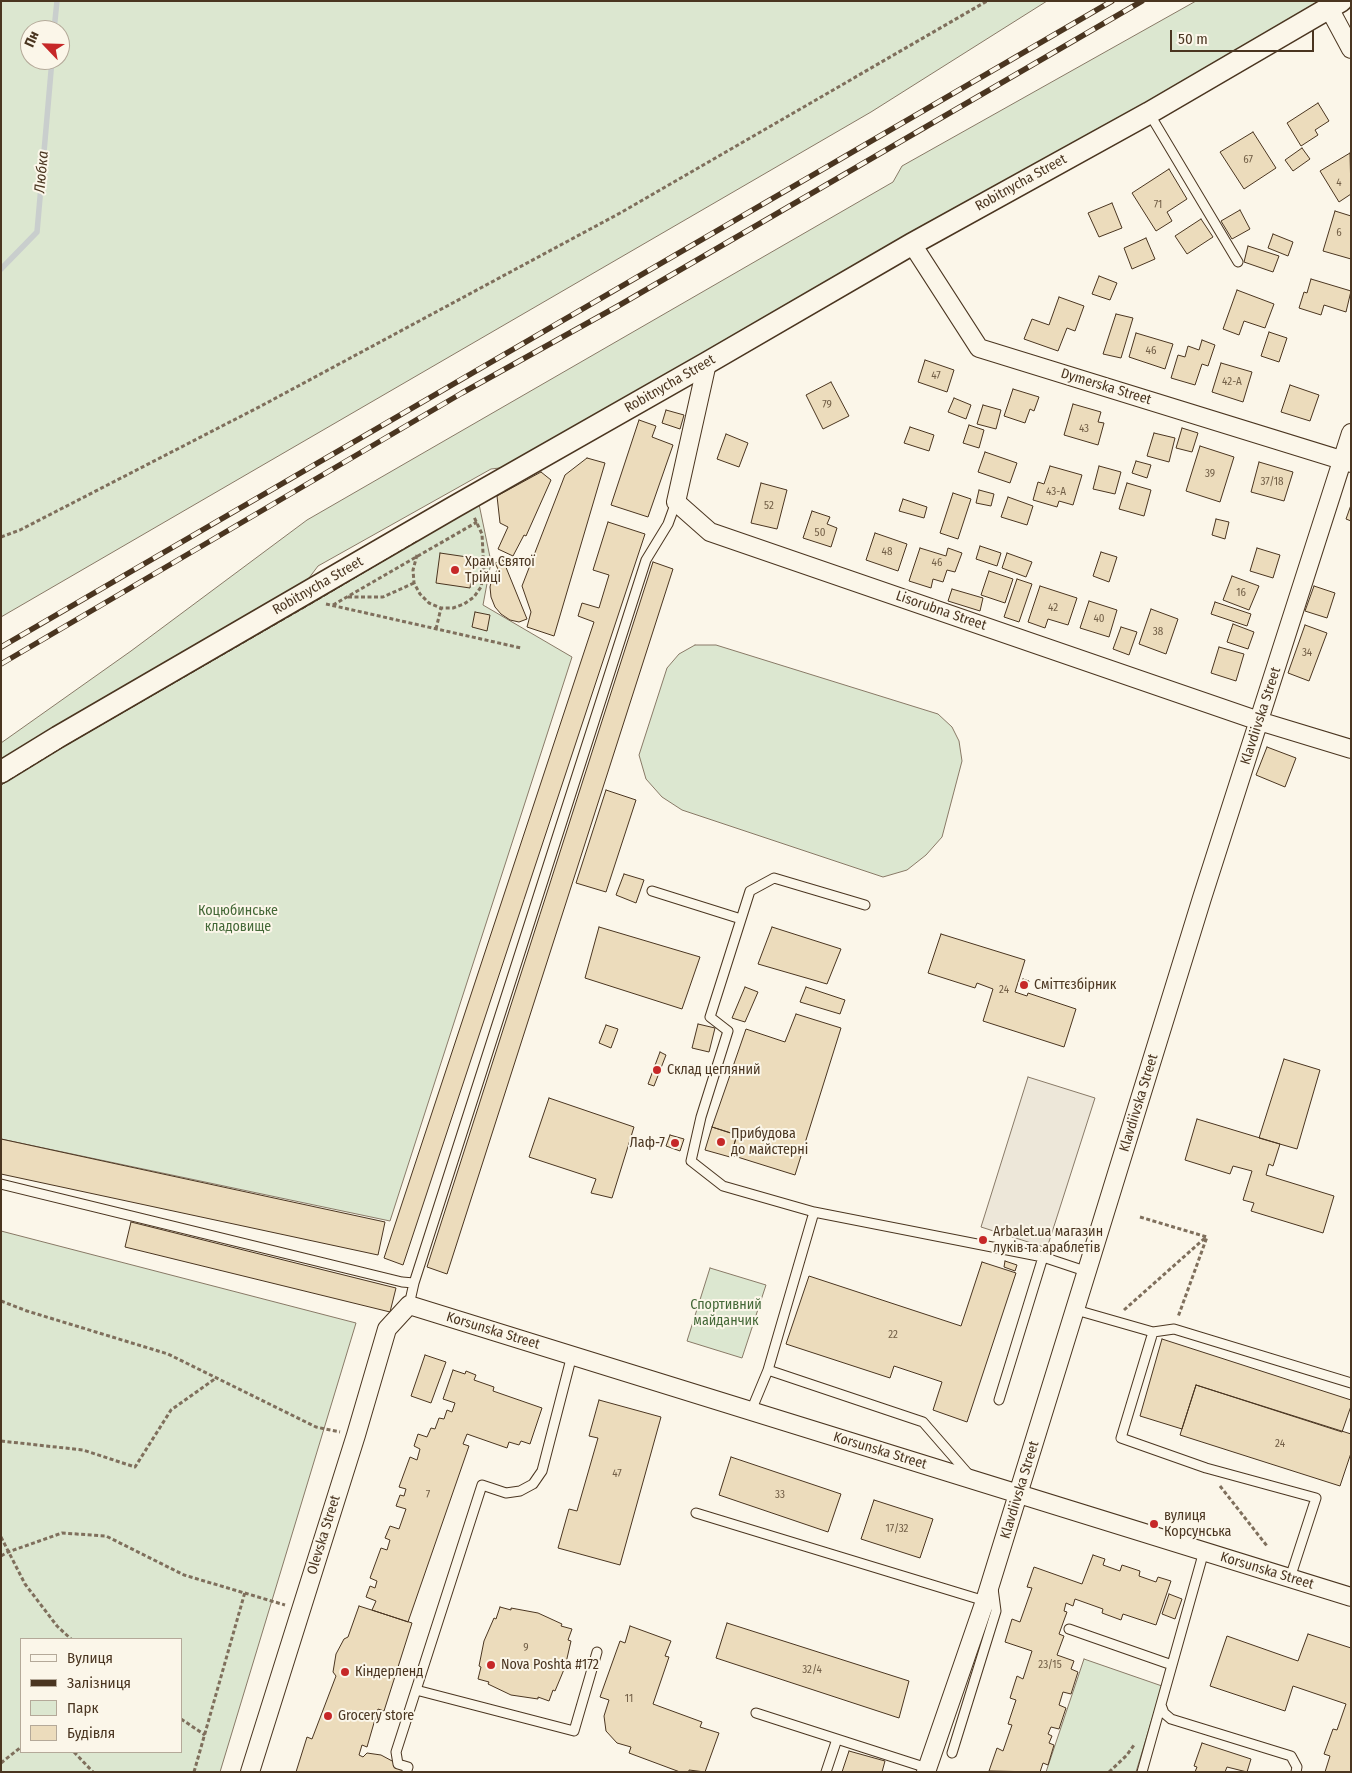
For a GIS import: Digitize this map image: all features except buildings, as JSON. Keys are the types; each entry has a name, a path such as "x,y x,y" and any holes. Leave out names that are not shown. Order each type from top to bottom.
{"street":[{"path":"1335,4 1351,49"},
{"name":"Robitnycha Street","path":"1,772 454,507 912,244 1149,113 1335,4"},
{"name":"Dymerska Street","path":"912,244 979,348 1346,462"},
{"path":"676,502 707,363"},
{"name":"Klavdiivska Street","path":"926,1770 985,1601 1202,898 1346,462 1351,433"},
{"name":"Lisorubna Street","path":"676,502 710,532 1259,721 1351,749"},
{"name":"Korsunska Street","path":"409,1305 1351,1596"},
{"name":"Olevska Street","path":"250,1772 356,1435 387,1329 409,1305"}],"lane":[{"path":"1149,113 1238,262"},
{"path":"409,1305 414,1283 646,560 668,524 676,502"},
{"path":"865,905 774,878 750,891 710,1017 728,1031 701,1117 690,1161 723,1186 814,1212 1043,1257 1088,1272"},
{"path":"652,891 741,920"},
{"path":"1,1184 402,1282 414,1283"},
{"path":"751,1411 768,1370 814,1212"},
{"path":"999,1400 1043,1257"},
{"path":"1076,1310 1153,1332 1174,1329 1351,1383"},
{"path":"1153,1332 1121,1438 1206,1468 1316,1498 1290,1578"},
{"path":"407,1770 408,1768 398,1764 396,1752 482,1485 506,1493 520,1491 533,1484 542,1471 572,1355"},
{"path":"768,1370 923,1422 973,1480"},
{"path":"696,1514 985,1601"},
{"path":"1142,1772 1204,1551"},
{"path":"952,1753 996,1611 992,1578"},
{"path":"1069,1629 1172,1666"},
{"path":"416,1690 574,1731 597,1652"},
{"path":"1161,1705 1164,1713 1171,1719 1291,1756 1297,1767 1296,1772"},
{"path":"756,1712 926,1770"},
{"path":"826,1772 836,1739"}],"path":[{"path":"1,537 20,530 262,406 622,212 987,1"},
{"path":"417,555 413,570 414,582 420,594 429,603 441,608 453,608 464,604 474,597 481,587 484,572 482,534 474,516"},
{"path":"332,605 477,522"},
{"path":"346,597 383,597 414,582"},
{"path":"324,603 521,648"},
{"path":"436,629 441,608"},
{"path":"1140,1217 1207,1237"},
{"path":"1112,1320 1207,1237"},
{"path":"1174,1329 1207,1237"},
{"path":"1,1302 168,1354 316,1427 356,1435"},
{"path":"1,1441 83,1450 135,1468 171,1410 216,1378"},
{"path":"1206,1468 1267,1546"},
{"path":"1,1556 62,1533 106,1536 184,1575 301,1609"},
{"path":"1,1537 25,1584 57,1626 70,1638"},
{"path":"194,1772 245,1592"},
{"path":"182,1719 205,1735"},
{"path":"1,1763 20,1748"},
{"path":"75,1753 92,1772"}],"green space":[{"path":"1,1 1047,1 871,112 1,617"},
{"path":"1196,1 1319,1 1143,106 508,467 491,469 318,566 306,582 1,767 1,743 131,651 307,520 893,182 902,166"},
{"name":"Коцюбинське кладовище","path":"479,504 491,562 483,605 572,657 390,1221 1,1139 1,785"},
{"path":"695,645 716,645 938,714 952,727 959,741 962,761 942,837 926,855 907,870 883,877 682,810 662,797 646,779 639,755 667,668 679,654"},
{"path":"1,1231 356,1323 220,1772 1,1772"},
{"name":"Спортивний майданчик","path":"710,1268 766,1285 742,1358 687,1341"},
{"path":"1084,1659 1162,1686 1136,1772 1046,1772"}],"shaded area":[{"path":"1028,1077 1095,1098 1047,1248 981,1227"}],"waterway":[{"name":"Любка","path":"55,20 57,1"},
{"name":"Любка","path":"1,269 37,232 51,70"}],"railway":[{"path":"1,647 1112,1"},
{"path":"1,664 462,393 618,306 1142,1"}],"fence":[{"path":"1,785 417,541"}],"place":[{"name":"Храм Святої Трійці","path":"455,570"},
{"name":"Сміттєзбірник","path":"1024,985"},
{"name":"Склад цегляний","path":"657,1070"},
{"name":"Прибудова до майстерні","path":"721,1142"},
{"name":"Лаф-7","path":"675,1143"},
{"name":"Arbalet.ua магазин луків та араблетів","path":"983,1240"},
{"name":"вулиця Корсунська","path":"1154,1524"},
{"name":"Nova Poshta #172","path":"491,1665"},
{"name":"Кіндерленд","path":"345,1672"},
{"name":"Grocery store","path":"328,1716"}]}
